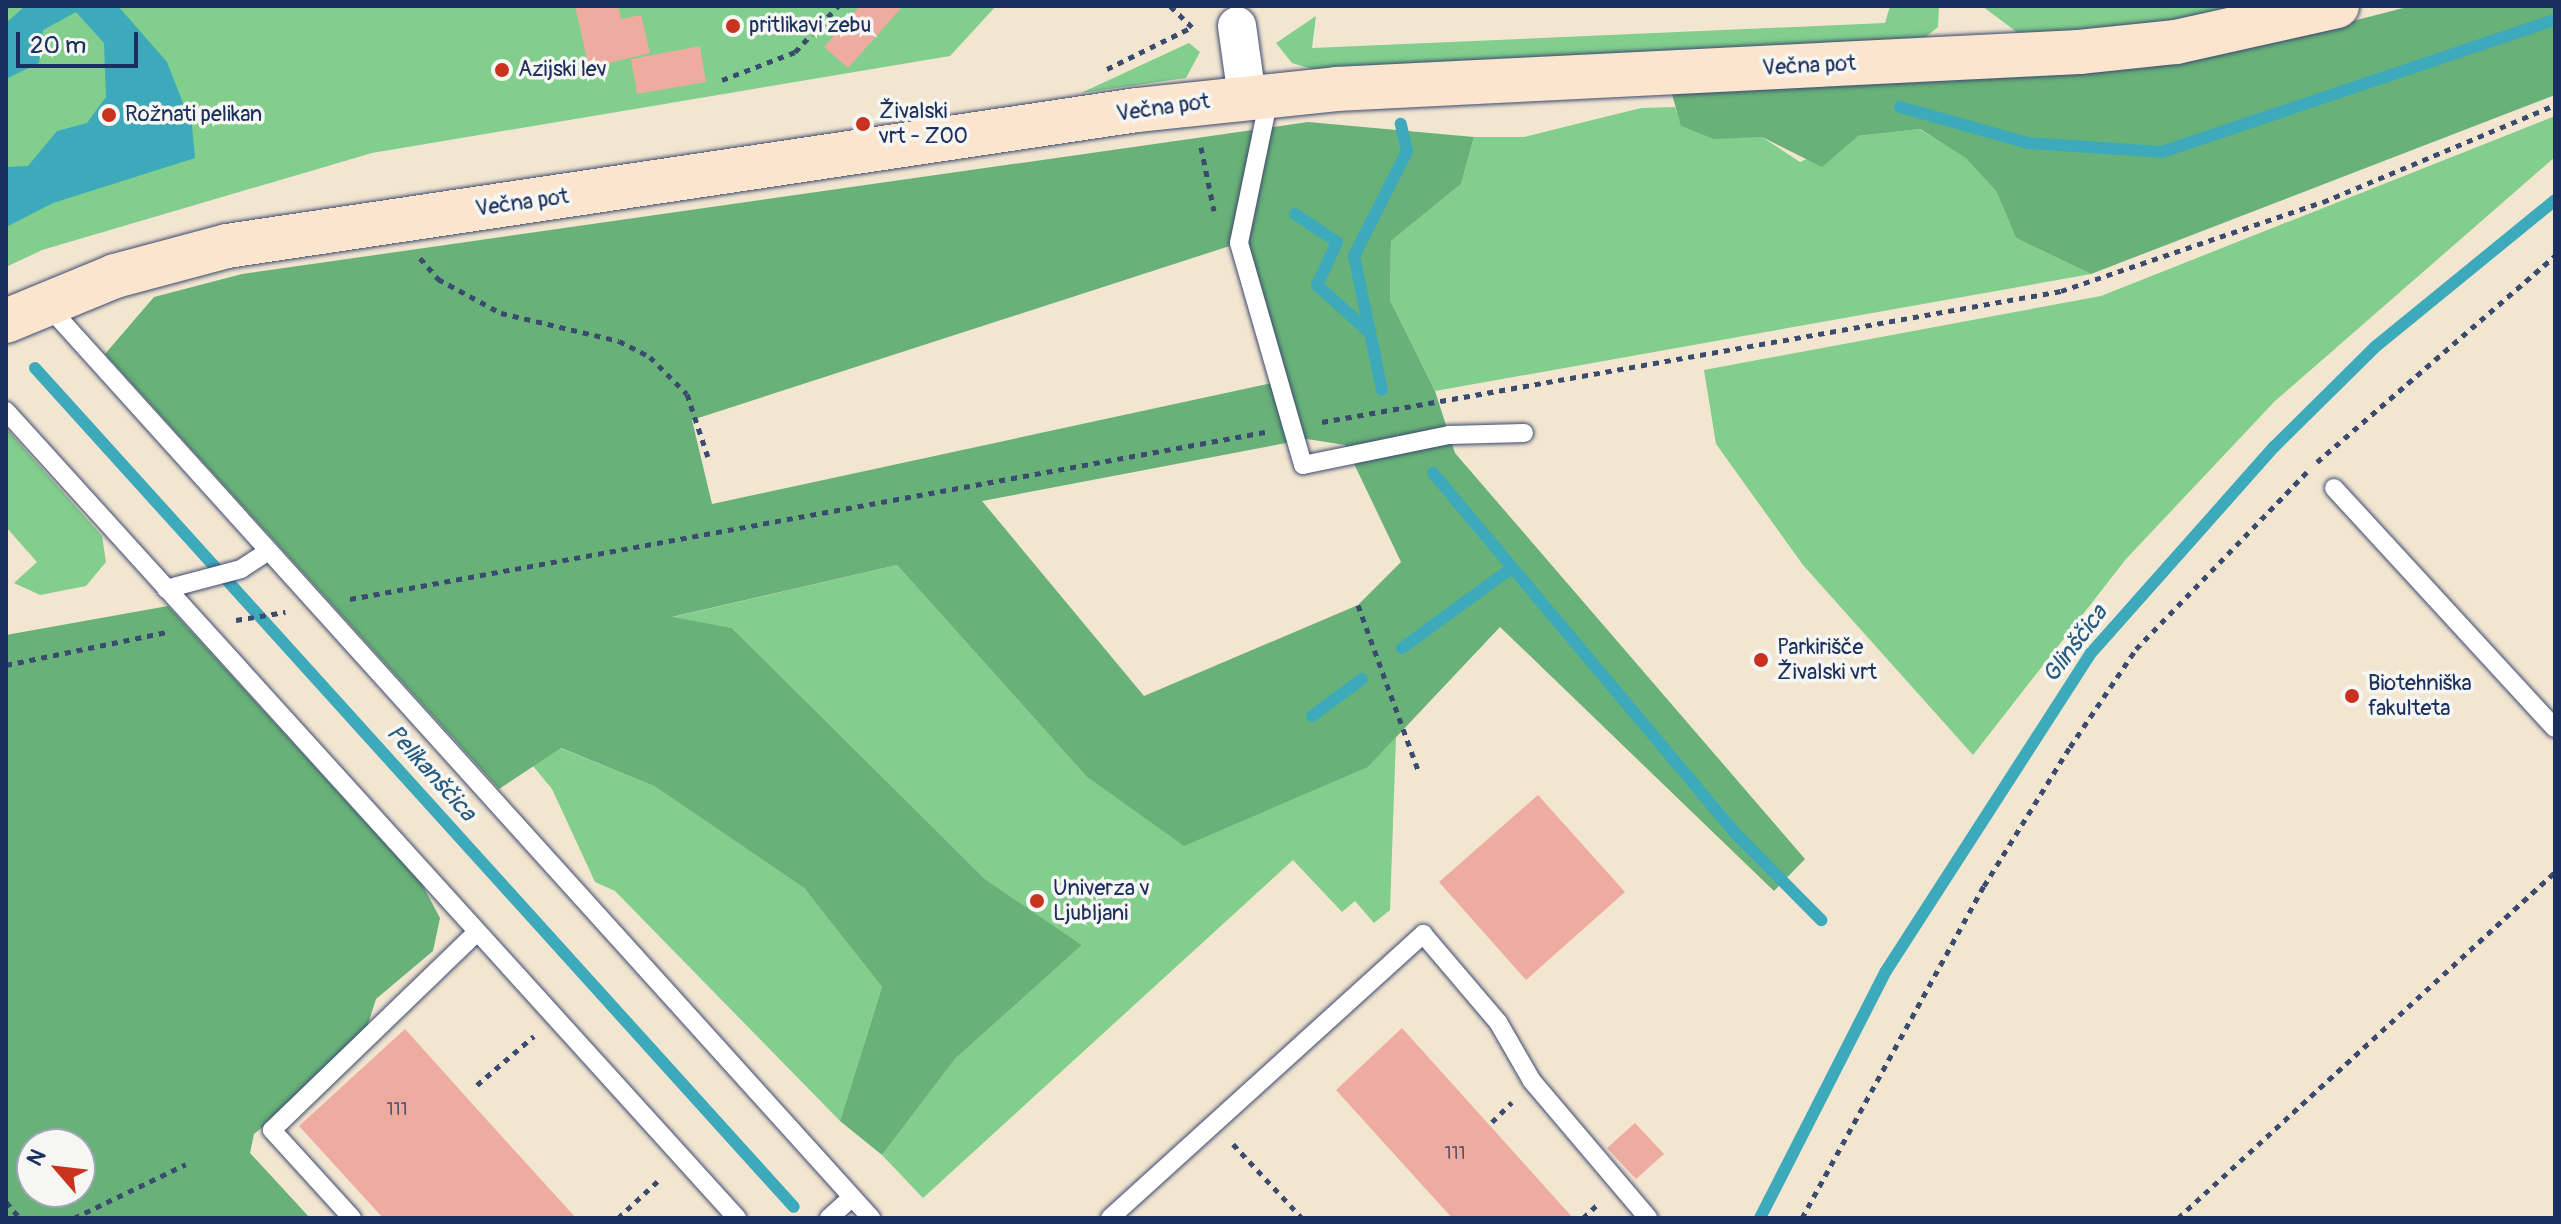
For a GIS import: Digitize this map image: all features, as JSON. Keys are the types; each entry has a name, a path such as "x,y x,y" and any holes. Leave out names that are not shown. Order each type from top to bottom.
{"main road":[{"name":"Večna pot","path":"6,321 45,303 164,260 394,221 1259,96 2079,52 2176,42 2337,6"}],"street":[{"path":"1237,26 1259,96"}],"lane":[{"path":"1259,96 1239,243 1303,465 1449,435 1524,433"},
{"path":"45,303 871,1218"},
{"path":"6,411 172,587 199,626 737,1218"},
{"path":"2334,488 2555,728"},
{"path":"172,587 241,569 269,551"},
{"path":"352,1218 272,1130 477,932"},
{"path":"1110,1218 1423,934 1498,1022 1532,1081 1648,1218"},
{"path":"829,1218 852,1197"}],"path":[{"path":"722,80 795,52 838,6"},
{"path":"1170,6 1192,27"},
{"path":"6,665 199,626 2061,291 2323,202 2555,105"},
{"path":"394,221 438,279 472,298 650,357 687,394 708,457"},
{"path":"1802,1218 1984,886 2136,649 2297,481 2555,256"},
{"path":"1358,605 1408,725 1418,770"},
{"path":"2178,1218 2555,872"},
{"path":"477,1085 556,1017"},
{"path":"1213,1123 1302,1218"},
{"path":"618,1218 682,1158"},
{"path":"74,1218 186,1164"},
{"path":"6,1202 20,1218"}],"green space":[{"path":"6,6 996,6 950,56 372,153 42,250 6,267"},
{"path":"1890,6 1939,6 1938,27 1922,40 1319,71 1292,63 1276,43 1316,16 1312,48 1885,23"},
{"path":"1982,6 2258,6 2143,27 2018,33"},
{"path":"2411,6 2555,6 2555,95 2091,274 2016,238 1996,191 1966,158 1920,129 1858,136 1822,167 1762,137 1714,139 1681,126 1671,91 2252,47"},
{"path":"1189,43 1200,52 1186,78 1081,93"},
{"path":"1675,107 1682,126 1714,138 1762,137 1800,162 1858,136 1919,129 1966,157 1996,191 2016,238 2091,274 1435,391 1390,300 1391,241 1461,184 1474,137 1524,137 1641,108"},
{"path":"2555,116 2555,157 2275,401 2126,559 1973,755 1803,565 1716,444 1704,370 2101,296"},
{"path":"1308,122 1474,137 1461,184 1391,241 1390,300 1435,391 1455,453 1805,859 1774,891 1500,627 1368,767 1184,846 1086,776 897,565 672,617 732,628 985,879 1082,945 955,1059 882,1155 840,1121 882,987 804,888 654,786 561,748 499,789 105,354 154,297 242,274","holes":["1239,243 1286,380 712,504 692,420","1307,439 1345,445 1401,562 1358,605 1144,696 982,501"]},
{"path":"6,428 102,536 106,562 86,586 40,595 14,583 37,562 6,527"},
{"path":"897,565 1086,776 1368,767 1396,737 1390,910 1374,923 1355,901 1342,912 1293,860 923,1198 882,1155 955,1059 1082,945 985,879 732,628 669,618"},
{"path":"168,606 422,884 440,918 433,951 376,999 360,1049 254,1134 250,1153 310,1218 6,1218 6,635"},
{"path":"560,748 654,786 804,888 882,987 840,1121 615,891 595,882 552,789 533,766"}],"water":[{"path":"25,6 118,6 167,62 192,126 195,158 53,203 6,227 6,167 28,166 57,131 87,123 106,97 104,43 76,12 43,30 39,63 6,79 6,23"}],"building":[{"path":"575,6 618,6 621,19 641,15 650,53 589,68"},
{"path":"860,6 903,6 848,68 824,47"},
{"path":"700,46 706,82 637,94 631,59"},
{"path":"1538,795 1625,892 1526,980 1439,882"},
{"path":"1402,1028 1573,1218 1452,1218 1336,1090"},
{"path":"405,1029 576,1218 383,1218 299,1126"},
{"path":"1635,1123 1664,1154 1636,1179 1607,1148"}],"waterway":[{"path":"1900,107 2028,143 2162,152 2555,20"},
{"path":"1382,390 1354,256 1407,151 1401,124"},
{"name":"Glinščica","path":"1760,1218 1886,971 2091,653 2274,447 2375,347 2555,200"},
{"path":"1295,214 1337,242 1317,285 1370,333"},
{"name":"Pelikanščica","path":"35,368 794,1207"},
{"path":"1433,473 1737,835 1821,920"},
{"path":"1402,648 1509,570"},
{"path":"1312,716 1362,679"}],"place":[{"name":"pritlikavi zebu","path":"733,26"},
{"name":"Azijski lev","path":"502,70"},
{"name":"Rožnati pelikan","path":"109,115"},
{"name":"Živalski vrt - ZOO","path":"863,124"},
{"name":"Parkirišče Živalski vrt","path":"1761,660"},
{"name":"Biotehniška fakulteta","path":"2352,696"},
{"name":"Univerza v Ljubljani","path":"1037,901"}]}
